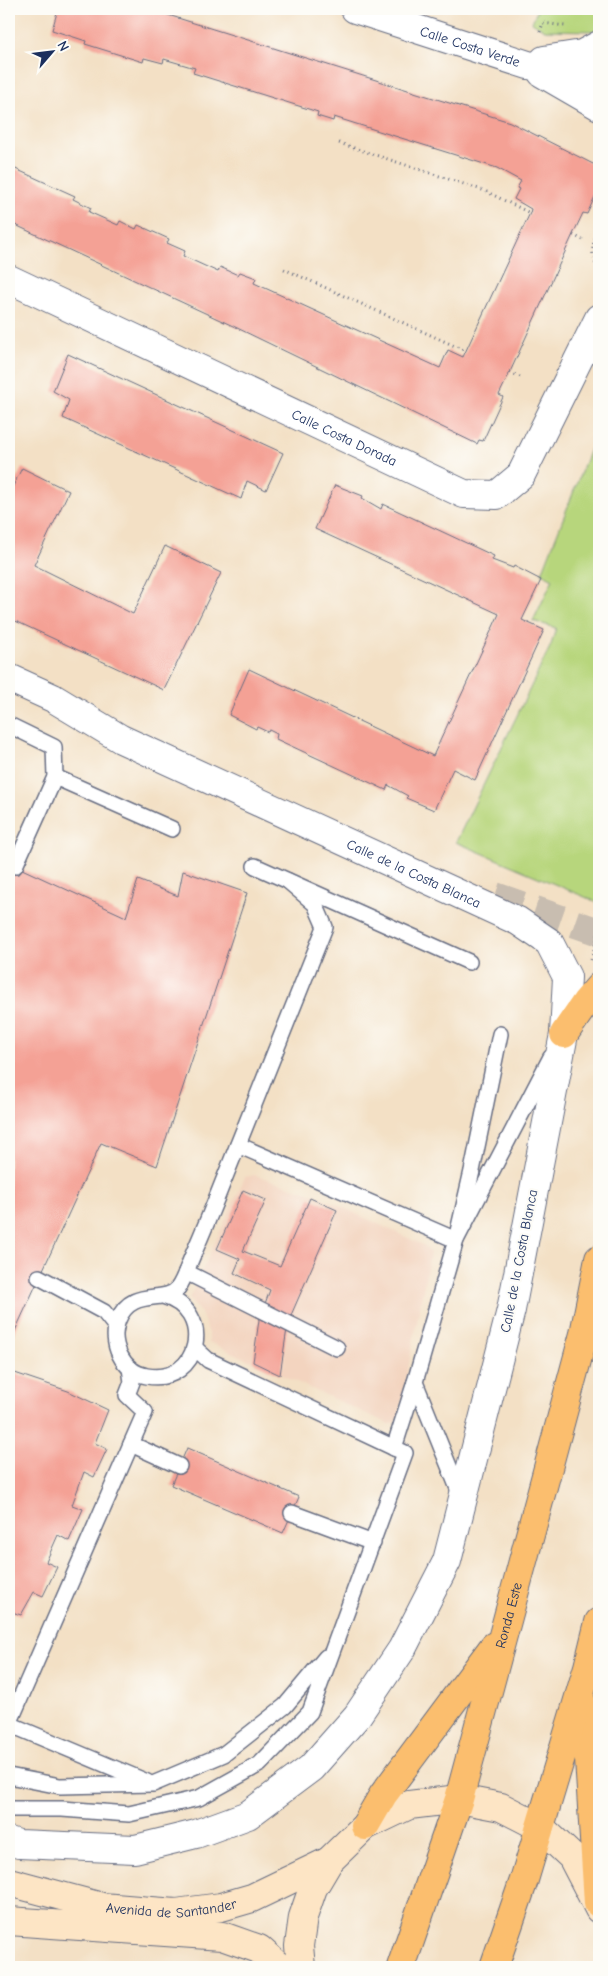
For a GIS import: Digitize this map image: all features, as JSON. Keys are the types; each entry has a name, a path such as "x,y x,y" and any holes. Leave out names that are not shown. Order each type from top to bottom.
{"highway":[{"path":"564,1034 599,986"},
{"name":"Ronda Este","path":"401,1967 458,1799 584,1334 599,1259"},
{"path":"494,1967 540,1826 599,1622"},
{"path":"365,1826 382,1795 503,1635"},
{"path":"580,1693 589,1759 599,1906"}],"main road":[{"path":"301,1967 299,1946 303,1917 313,1888 329,1861 365,1826 410,1805 458,1799 501,1807 540,1826 572,1857 599,1906"},
{"name":"Avenida de Santander","path":"9,1882 102,1907 176,1913 221,1907 252,1898 329,1861"},
{"name":"Avenida de Santander","path":"9,1921 222,1936 260,1949 279,1967"}],"street":[{"name":"Calle Costa Verde","path":"355,9 389,14 528,65"},
{"path":"528,65 547,59 582,54 599,45"},
{"path":"528,65 599,76"},
{"path":"528,65 599,106"},
{"name":"Calle Costa Dorada","path":"9,279 464,494 497,495 521,475 599,318"},
{"name":"Calle de la Costa Blanca","path":"9,678 53,698 127,722 495,896"},
{"name":"Calle de la Costa Blanca","path":"9,1841 19,1844 135,1849 196,1834 248,1815 311,1768 357,1716 402,1649 447,1561 511,1310 564,1034 567,977 549,942 518,921 121,739 53,698"}],"lane":[{"path":"9,725 54,747 55,777 15,866"},
{"path":"55,777 172,829"},
{"path":"255,866 469,962"},
{"path":"136,1376 168,1375 179,1370 187,1362 194,1348 196,1336 194,1324 179,1296 186,1272 325,926 315,904 288,881"},
{"path":"394,1448 456,1240 500,1034"},
{"path":"456,1240 564,1034"},
{"path":"238,1145 456,1240"},
{"path":"186,1272 337,1348"},
{"path":"39,1277 104,1312 116,1327"},
{"path":"136,1376 122,1360 117,1349 116,1327 123,1312 141,1298 179,1296"},
{"path":"104,1312 123,1312"},
{"path":"9,1809 62,1809 129,1814 199,1798 260,1764 310,1712 405,1453 208,1360 194,1348"},
{"path":"187,1362 208,1360"},
{"path":"136,1376 127,1395 144,1412 9,1724 153,1784"},
{"path":"415,1382 463,1500"},
{"path":"131,1444 179,1466"},
{"path":"292,1513 373,1542"},
{"path":"9,1776 60,1786 153,1784 224,1754 286,1706 334,1648"}],"path":[{"path":"339,143 485,191 530,213"},
{"path":"599,229 592,246 594,262 599,271"},
{"path":"573,235 585,241"},
{"path":"284,269 466,351"},
{"path":"510,372 520,376"}],"shaded area":[{"path":"255,1175 314,1194 425,1246 430,1253 399,1416 395,1423 389,1424 209,1342 209,1333 201,1313 189,1299 245,1177"}],"green space":[{"path":"538,9 599,9 599,28 593,31 545,30 532,22"},
{"path":"599,426 599,903 456,842 551,645 556,628 533,621 553,579 542,573"}],"building":[{"path":"58,9 149,9 510,122 599,167 599,188 587,214 583,213 499,395 503,397 483,441 479,440 477,444 233,326 9,222 9,166 75,196 73,199 91,208 89,212 118,225 120,221 136,229 138,225 169,239 167,243 185,251 183,256 218,272 220,267 238,275 240,272 256,278 254,283 440,368 448,350 463,357 530,213 531,209 514,199 521,181 497,168 334,117 333,121 317,116 318,112 193,73 195,68 164,59 163,63 144,58 143,62 85,44 86,41 52,30"},
{"path":"68,354 283,453 266,490 247,481 241,499 63,418 69,400 53,391"},
{"path":"22,468 69,491 34,565 133,614 165,546 221,573 164,690 9,618 9,494"},
{"path":"335,485 363,496 362,498 381,509 383,504 494,556 492,560 513,568 514,566 541,580 522,620 544,630 475,780 453,769 434,810 406,798 408,796 388,785 386,790 276,739 277,734 269,730 268,732 257,727 256,729 229,715 249,669 433,756 499,614 315,529"},
{"path":"9,863 126,917 138,880 178,896 183,871 247,893 157,1166 101,1143 9,1344"},
{"path":"243,1190 266,1200 243,1251 280,1266 310,1198 337,1210 288,1322 280,1375 253,1362 259,1320 270,1290 234,1273 240,1259 217,1249"},
{"path":"9,1371 68,1391 108,1410 95,1443 107,1449 94,1477 84,1472 72,1505 83,1509 69,1541 58,1535 46,1562 57,1567 43,1596 34,1592 21,1615 9,1611"},
{"path":"187,1448 299,1497 283,1533 171,1485"}],"tunnel":[{"path":"495,896 599,932"}]}
